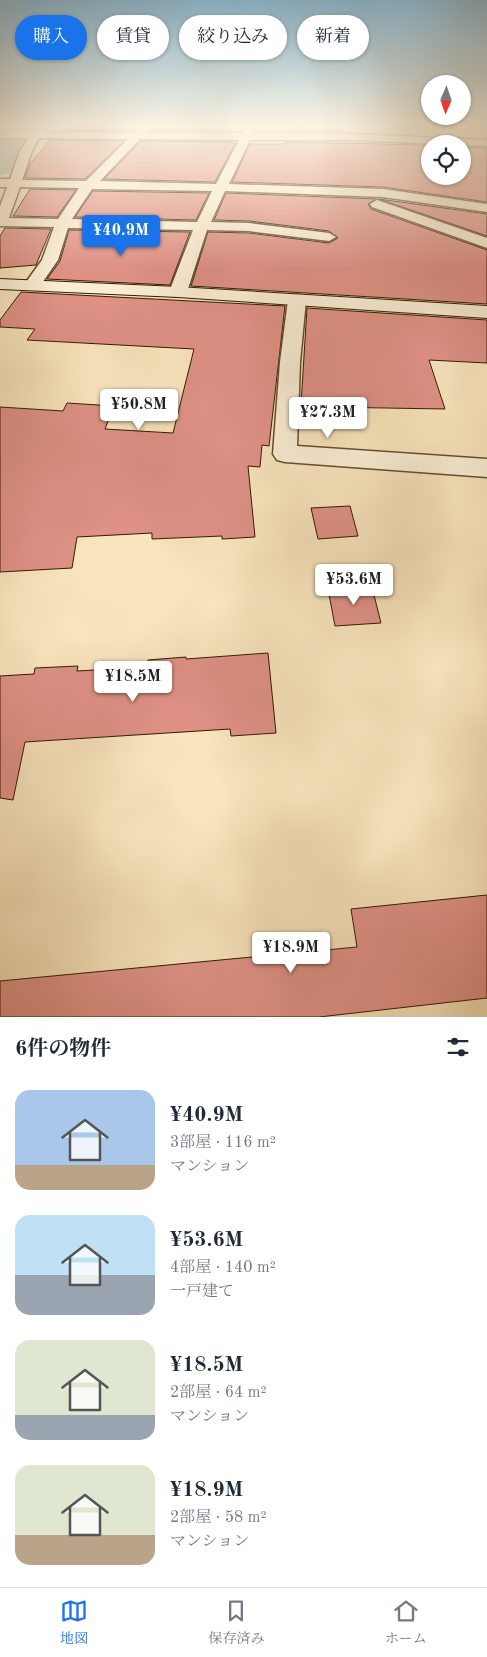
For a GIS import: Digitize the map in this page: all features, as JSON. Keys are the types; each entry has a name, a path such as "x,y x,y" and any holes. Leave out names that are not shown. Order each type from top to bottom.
{"street":[{"path":"32,285 50,260 63,222 90,184 100,173"},
{"path":"178,292 202,225 227,173"},
{"path":"329,237 249,226 1,222 7,183 338,190 383,193 487,208"},
{"path":"338,190 487,242"},
{"path":"0,284 178,292 487,312"},
{"path":"297,300 290,362 285,454 487,468"}],"building":[{"path":"27,173 91,173 85,179 25,178"},
{"path":"109,173 219,173 215,182 104,179"},
{"path":"236,173 421,173 421,185 471,185 471,173 487,173 487,202 383,187 232,182"},
{"path":"30,189 76,190 57,217 13,216"},
{"path":"93,191 209,193 196,220 75,217"},
{"path":"226,193 376,199 368,204 371,209 487,250 487,304 191,286 208,232 249,233 329,243 338,238 329,231 249,221 214,220"},
{"path":"379,199 487,214 487,236"},
{"path":"5,228 51,229 36,265 0,268 0,236"},
{"path":"69,230 190,232 170,285 47,279 60,261"},
{"path":"21,292 285,306 269,446 262,445 260,467 248,466 255,537 222,539 222,536 152,539 152,533 77,537 72,568 0,572 0,407 63,411 67,403 114,406 105,429 173,433 194,349 27,340 35,329 0,327 0,320"},
{"path":"307,308 487,320 487,363 429,360 445,409 326,407 326,423 300,421"},
{"path":"350,506 358,536 318,539 311,508"},
{"path":"372,587 381,623 335,626 328,589"},
{"path":"268,653 276,733 231,736 230,729 25,742 13,800 0,798 0,676 34,674 35,668 78,666 77,671 148,667 148,660"},
{"path":"487,895 487,998 319,1017 0,1017 0,981 357,947 351,909"}]}
